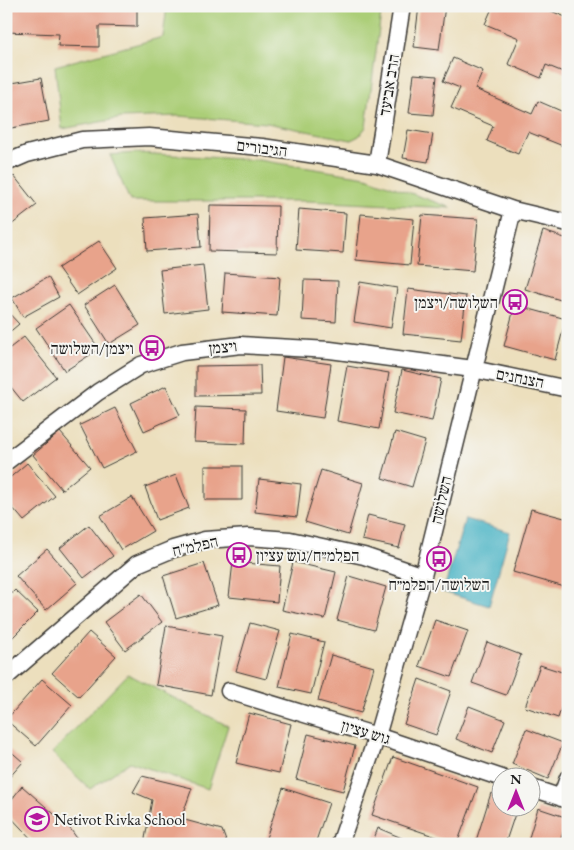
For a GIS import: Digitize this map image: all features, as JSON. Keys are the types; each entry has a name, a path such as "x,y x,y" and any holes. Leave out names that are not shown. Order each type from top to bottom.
{"street":[{"name":"הרב אביעד","path":"377,164 402,6"},
{"name":"הגיבורים","path":"6,163 27,154 82,140 149,137 262,147 377,164 513,210 568,223"},
{"name":"השלושה","path":"340,844 377,736 423,576 513,210"},
{"name":"ויצמן","path":"6,462 105,387 141,365 182,352 241,345 330,350 473,369"},
{"name":"הצנחנים","path":"473,369 568,389"},
{"name":"הפלמ\"ח","path":"6,677 136,564 173,549 205,540 248,537 290,540 364,556 423,576"},
{"name":"גוש עציון","path":"229,691 377,736 492,775"},
{"path":"542,791 564,799 568,778"}],"green space":[{"path":"167,6 382,6 366,127 359,136 351,140 267,123 179,116 122,118 62,129 55,66 163,37"},
{"path":"136,153 258,160 366,177 452,208 308,201 130,201 110,155"},
{"path":"128,674 228,726 208,789 130,762 90,789 52,753"}],"water":[{"path":"465,519 510,532 489,606 443,592"}],"building":[{"path":"6,6 137,6 137,27 99,26 99,47 58,46 59,34 6,32"},
{"path":"419,6 445,6 439,50 414,47"},
{"path":"493,6 539,6 568,18 568,74 546,65 541,78 508,64 519,38 485,24"},
{"path":"453,58 483,71 475,89 532,114 538,101 568,114 568,148 528,132 518,154 487,141 493,126 451,108 460,88 443,81"},
{"path":"414,74 437,76 433,115 409,113"},
{"path":"41,78 49,121 6,129 6,84"},
{"path":"408,130 433,134 428,162 403,158"},
{"path":"14,176 37,205 6,229 6,182"},
{"path":"210,205 278,206 277,253 209,251"},
{"path":"299,209 346,213 343,253 296,250"},
{"path":"198,214 201,247 147,251 145,218"},
{"path":"361,214 414,219 410,265 356,260"},
{"path":"422,215 478,219 473,271 417,266"},
{"path":"543,231 568,239 567,302 525,289"},
{"path":"99,241 117,268 77,295 58,268"},
{"path":"203,265 208,309 165,314 160,270"},
{"path":"225,273 280,277 277,316 222,312"},
{"path":"48,277 59,297 23,317 12,298"},
{"path":"304,280 338,281 336,322 302,320"},
{"path":"360,282 397,288 391,328 354,322"},
{"path":"115,285 140,325 109,344 84,305"},
{"path":"408,289 466,296 461,340 403,334"},
{"path":"69,305 99,349 65,371 36,328"},
{"path":"515,305 566,319 555,360 504,346"},
{"path":"6,310 19,324 6,335"},
{"path":"24,337 56,377 23,402 6,381 6,351"},
{"path":"283,357 331,364 323,418 276,411"},
{"path":"260,365 261,395 196,396 196,366"},
{"path":"347,366 389,373 379,429 337,421"},
{"path":"402,370 441,379 432,421 393,413"},
{"path":"166,386 180,415 144,431 131,403"},
{"path":"196,407 246,409 245,444 194,442"},
{"path":"115,408 137,451 102,468 80,425"},
{"path":"60,432 90,467 62,490 33,455"},
{"path":"395,432 425,441 412,487 382,478"},
{"path":"27,463 55,496 24,521 6,500 6,481"},
{"path":"205,466 242,466 242,500 205,500"},
{"path":"321,470 363,483 348,535 305,522"},
{"path":"176,475 189,508 157,520 145,487"},
{"path":"259,479 301,484 297,517 255,512"},
{"path":"132,497 153,531 121,550 100,516"},
{"path":"531,509 568,519 568,588 513,572"},
{"path":"368,515 405,524 399,548 362,540"},
{"path":"89,525 113,556 84,578 60,548"},
{"path":"47,549 77,583 46,610 16,576"},
{"path":"233,562 280,566 277,602 229,597"},
{"path":"293,562 336,572 325,619 282,610"},
{"path":"204,563 218,605 176,618 163,576"},
{"path":"349,576 386,587 374,630 337,620"},
{"path":"15,590 38,612 6,644 6,599"},
{"path":"141,594 162,622 125,650 104,622"},
{"path":"435,620 468,631 451,677 419,666"},
{"path":"250,623 280,631 266,679 236,671"},
{"path":"166,626 222,636 211,695 156,685"},
{"path":"89,632 116,656 79,697 52,673"},
{"path":"292,634 324,642 311,694 279,687"},
{"path":"487,642 521,655 506,695 472,683"},
{"path":"331,655 374,667 361,713 318,701"},
{"path":"540,665 568,674 568,688 558,718 525,707"},
{"path":"42,679 72,705 36,746 6,720"},
{"path":"419,679 451,691 436,735 404,724"},
{"path":"469,706 505,720 492,753 456,739"},
{"path":"249,713 291,724 279,773 236,763"},
{"path":"526,729 563,743 548,779 542,776 542,768 522,768 512,764"},
{"path":"308,734 355,746 343,791 296,779"},
{"path":"6,747 23,762 6,781"},
{"path":"393,757 478,787 457,844 372,815"},
{"path":"142,776 192,788 181,819 222,830 227,844 144,844 152,800 133,792"},
{"name":"Netivot Rivka School","path":"22,786 69,827 81,844 36,844 6,812 6,807"},
{"path":"283,788 329,803 315,844 264,844"},
{"path":"492,793 492,818 514,818 505,844 475,844"},
{"path":"542,809 568,818 559,844 527,844 535,818 542,818"},
{"path":"378,828 416,844 372,844"}],"place":[{"name":"השלושה/ויצמן","path":"515,302"},
{"name":"ויצמן/השלושה","path":"152,348"},
{"name":"הפלמ״ח/גוש עציון","path":"239,555"},
{"name":"השלושה/הפלמ״ח","path":"439,559"},
{"name":"Netivot Rivka School","path":"37,819"}]}
